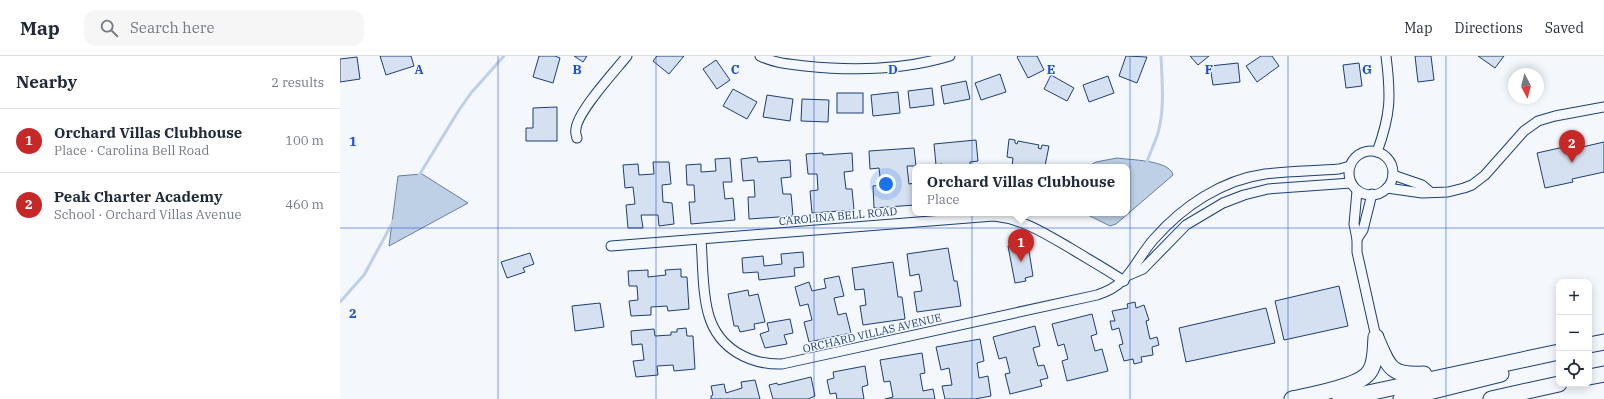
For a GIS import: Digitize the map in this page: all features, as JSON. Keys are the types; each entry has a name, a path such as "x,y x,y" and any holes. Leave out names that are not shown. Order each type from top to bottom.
{"highway":[{"path":"1376,337 1389,365 1399,372 1411,375 1460,373"},
{"path":"1292,399 1362,380 1372,368 1376,337"},
{"path":"1340,399 1556,353"},
{"path":"1401,399 1528,367 1556,357"},
{"path":"1592,376 1604,374"},
{"path":"1491,399 1556,385"}],"street":[{"path":"577,138 576,128 581,116 627,56"},
{"path":"760,56 784,63 825,68 860,69 911,65 950,56"},
{"path":"1377,152 1385,129 1389,110 1390,83 1386,56"},
{"path":"1387,188 1422,192 1448,192 1472,185 1491,170 1524,131 1538,122 1556,116 1604,107"},
{"path":"1364,152 1377,152 1384,155 1392,167 1393,175 1391,182 1381,193 1365,194 1357,191 1351,183 1348,174 1353,160 1364,152"},
{"name":"ORCHARD VILLAS AVENUE","path":"1126,278 1143,251 1162,230 1178,215 1198,200 1221,187 1258,176 1286,172 1339,169 1350,166"},
{"path":"1393,175 1422,185 1429,191"},
{"name":"ORCHARD VILLAS AVENUE","path":"701,240 706,304 715,330 731,349 747,359 770,364 796,362 1105,293 1126,278 1143,269 1186,225 1206,212 1244,195 1268,189 1351,183"},
{"path":"1357,191 1354,224 1357,239 1357,252 1376,337"},
{"path":"1357,239 1363,230 1372,194"},
{"path":"1198,200 1206,212"},
{"name":"CAROLINA BELL ROAD","path":"611,246 994,216 1027,224 1102,267 1126,278"}],"water":[{"path":"1117,158 1140,160 1165,166 1173,175 1130,212 1130,164 1092,164"},
{"path":"422,174 468,203 389,246 398,176"},
{"path":"1090,216 1125,216 1116,224 1110,226"}],"building":[{"path":"380,56 411,56 414,66 386,75"},
{"path":"539,56 555,56 560,58 553,83 533,77"},
{"path":"574,56 587,56 583,62"},
{"path":"657,56 684,56 669,74 653,61"},
{"path":"1037,56 1044,70 1028,78 1017,57"},
{"path":"1126,56 1147,57 1137,83 1119,76"},
{"path":"1190,56 1209,56 1198,65"},
{"path":"1261,56 1272,56 1279,66 1257,82 1246,66"},
{"path":"1415,56 1431,56 1434,80 1418,82"},
{"path":"1478,56 1504,56 1495,68"},
{"path":"357,57 360,79 340,82 340,59"},
{"path":"716,60 730,80 717,89 703,69"},
{"path":"1238,63 1240,82 1213,85 1210,66"},
{"path":"1359,63 1362,86 1346,88 1343,65"},
{"path":"1000,74 1006,92 981,100 975,83"},
{"path":"1051,75 1074,88 1067,101 1044,89"},
{"path":"1108,76 1114,93 1089,102 1083,85"},
{"path":"966,81 970,99 944,104 941,86"},
{"path":"932,88 934,105 910,108 908,91"},
{"path":"733,89 757,102 747,119 723,106"},
{"path":"898,92 900,113 873,116 871,95"},
{"path":"837,93 863,93 863,113 837,113"},
{"path":"767,95 793,99 790,121 763,117"},
{"path":"802,99 829,100 828,122 801,121"},
{"path":"557,107 557,141 526,141 526,128 533,128 533,108"},
{"path":"1009,139 1015,140 1015,143 1017,144 1018,141 1039,145 1038,148 1041,149 1042,145 1049,146 1045,164 1012,164 1013,158 1007,157"},
{"path":"976,140 978,161 970,162 970,164 936,164 934,144"},
{"path":"1604,142 1604,172 1572,179 1573,182 1545,188 1537,153 1564,147 1565,151"},
{"path":"914,148 916,164 907,166 909,184 912,184 912,205 874,208 873,186 881,185 879,168 870,169 869,151"},
{"path":"823,153 823,155 852,153 853,171 844,172 846,189 852,189 854,210 812,213 810,191 818,190 817,174 808,174 806,154"},
{"path":"757,157 758,162 790,160 791,177 781,178 783,194 791,194 793,216 749,219 748,197 755,197 754,180 743,181 741,159"},
{"path":"730,158 732,182 723,182 725,199 733,198 735,220 691,224 689,202 695,202 694,185 687,185 686,165 701,164 701,172 716,171 715,159"},
{"path":"653,162 669,162 671,184 662,185 663,202 672,203 674,224 659,226 658,215 641,215 643,228 628,228 626,205 635,204 633,187 625,188 623,165 638,164 639,175 654,174"},
{"path":"1018,244 1019,247 1028,245 1033,276 1025,278 1026,281 1015,283 1008,246"},
{"path":"948,248 954,281 957,281 961,306 917,312 914,292 922,291 919,274 910,276 907,254"},
{"path":"803,252 804,267 794,268 795,276 759,280 758,272 743,273 742,258 763,256 764,266 782,264 781,254"},
{"path":"530,253 534,264 523,268 525,272 507,278 501,262"},
{"path":"893,262 898,297 902,297 905,319 863,325 860,306 866,305 864,289 855,290 852,268"},
{"path":"681,269 681,277 687,277 689,309 668,311 667,306 651,307 651,315 631,316 629,301 638,300 637,286 629,286 628,271 648,270 648,277 666,275 665,270"},
{"path":"839,276 844,296 834,298 838,315 846,313 851,333 809,342 804,322 812,320 808,304 800,306 795,287 809,282 812,291 826,288 824,279"},
{"path":"1339,286 1348,326 1284,340 1275,301"},
{"path":"748,290 749,296 758,294 765,322 754,324 755,329 740,332 738,326 734,326 728,294"},
{"path":"1135,302 1136,308 1144,305 1149,320 1146,321 1150,339 1157,337 1159,345 1152,347 1153,355 1141,357 1142,362 1134,364 1133,359 1124,361 1119,345 1123,344 1119,328 1112,330 1110,321 1115,321 1112,311 1128,308 1127,304"},
{"path":"600,303 604,327 575,331 572,306"},
{"path":"1266,308 1275,343 1186,362 1179,328"},
{"path":"1092,314 1097,334 1091,336 1095,351 1102,349 1108,371 1067,381 1062,361 1068,359 1064,344 1058,346 1052,324"},
{"path":"790,319 793,333 784,335 787,344 765,348 760,334 769,331 767,323"},
{"path":"1035,326 1040,346 1033,348 1038,366 1044,365 1048,378 1040,380 1042,386 1010,394 1005,374 1010,373 1006,357 999,359 993,337"},
{"path":"686,328 687,336 693,336 695,369 674,371 673,365 657,366 658,375 636,377 633,361 644,360 642,344 632,345 631,331 654,329 655,336 671,335 671,332 677,332 677,329"},
{"path":"980,339 984,361 977,363 979,378 988,376 991,396 975,399 945,399 942,386 952,385 949,368 941,370 936,347"},
{"path":"922,353 925,373 920,374 923,391 933,389 935,399 885,399 893,397 890,381 884,382 880,360"},
{"path":"865,366 868,385 862,387 864,399 837,399 836,393 830,394 827,380 834,378 833,372"},
{"path":"811,377 815,396 808,399 773,399 769,385 777,383 778,385"},
{"path":"755,380 760,399 711,399 711,396 713,395 711,386 724,384 726,393 742,388 741,382"}],"waterway":[{"path":"418,177 471,93 504,56"},
{"path":"1147,162 1158,133 1162,114 1161,56"},
{"path":"340,302 364,275 394,220"}],"place":[{"name":"Peak Charter Academy","path":"1572,163"},
{"name":"Orchard Villas Clubhouse","path":"1021,262"}]}
